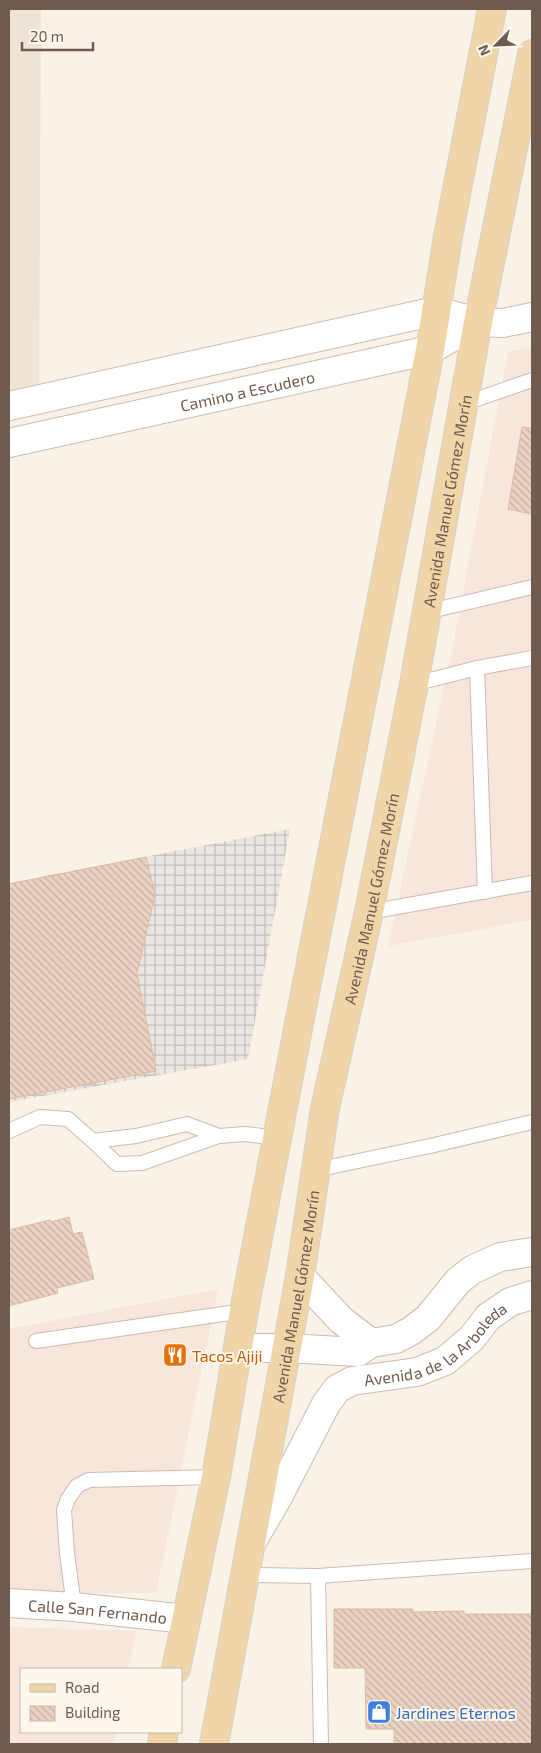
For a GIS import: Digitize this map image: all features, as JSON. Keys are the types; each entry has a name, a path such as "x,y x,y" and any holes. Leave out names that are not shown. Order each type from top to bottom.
{"main road":[{"path":"176,1668 216,1477 244,1311 430,350 448,236 492,9"},
{"name":"Avenida Manuel Gómez Morín","path":"214,1744 300,1276 324,1108 368,912 414,684 478,322 532,54"}],"street":[{"path":"9,406 436,311 478,322 502,323 532,317"},
{"name":"Camino a Escudero","path":"9,443 430,350 478,322"},
{"name":"Avenida de la Arboleda","path":"238,1348 365,1348 396,1339 411,1331 428,1318 458,1281 472,1270 500,1257 532,1252"},
{"name":"Avenida de la Arboleda","path":"300,1276 365,1348"},
{"name":"Avenida de la Arboleda","path":"337,1389 352,1382 417,1372 445,1360 472,1338 488,1317 510,1302 532,1295"},
{"name":"Avenida de la Arboleda","path":"253,1540 278,1497 326,1404 365,1348"},
{"name":"Calle San Fernando","path":"9,1602 186,1619"}],"lane":[{"path":"463,404 532,380"},
{"path":"426,612 532,588"},
{"path":"414,684 476,668 532,658"},
{"path":"476,668 485,892"},
{"path":"368,912 532,883"},
{"path":"9,1130 40,1117 68,1119 117,1164 142,1163 219,1136 245,1134 278,1138"},
{"path":"315,1170 532,1122"},
{"path":"93,1141 136,1136 187,1124 219,1136"},
{"path":"36,1340 244,1311"},
{"path":"74,1607 64,1510 68,1499 77,1486 89,1480 216,1477"},
{"path":"246,1575 318,1576 532,1561"},
{"path":"318,1576 322,1744"}],"shaded area":[{"path":"9,9 41,9 39,385 9,392"},
{"path":"532,347 532,920 388,946 454,641 508,352"},
{"path":"290,829 248,1059 9,1102 9,883"},
{"path":"218,1289 156,1593 9,1593 9,1329"},
{"path":"9,1627 136,1631 128,1668 20,1668 20,1733 116,1733 114,1744 9,1744"}],"building":[{"path":"522,427 532,428 532,514 508,509"},
{"path":"146,857 155,895 137,973 156,1071 9,1099 9,884"},
{"path":"69,1217 73,1234 82,1232 94,1279 57,1288 58,1293 9,1306 9,1230"},
{"path":"334,1609 413,1609 413,1612 464,1611 464,1614 532,1614 532,1744 394,1744 394,1729 366,1729 365,1668 334,1668"}],"place":[{"name":"Tacos Ajiji","path":"175,1355"},
{"name":"Jardines Eternos","path":"379,1712"}]}
